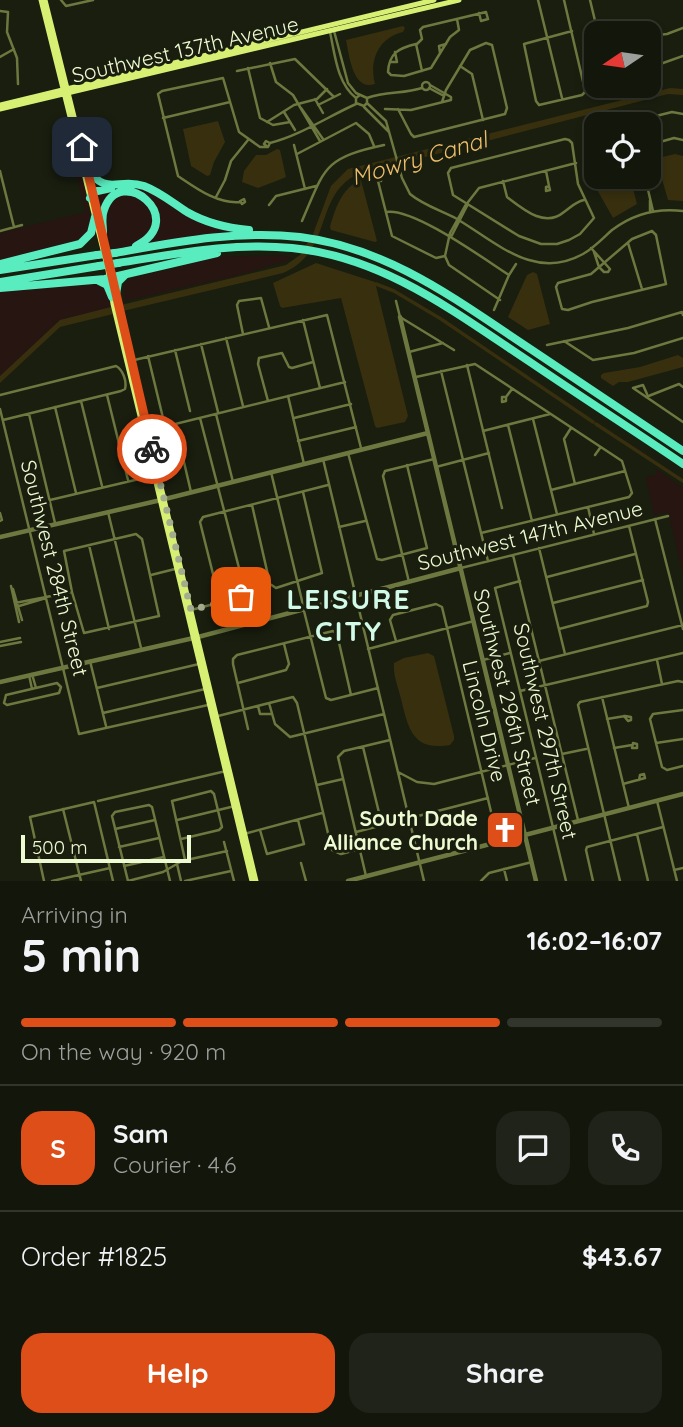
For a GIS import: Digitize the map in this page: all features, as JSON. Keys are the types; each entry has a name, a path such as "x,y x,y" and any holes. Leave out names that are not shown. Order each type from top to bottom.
{"highway":[{"path":"87,167 100,183 142,185 203,220 222,226 322,241 376,256 435,285 683,451"},
{"path":"92,195 117,185"},
{"path":"103,232 103,212 111,199 130,192 146,198 155,213 153,231 142,243 119,252"},
{"path":"0,264 80,244 91,233 95,217"},
{"path":"0,270 217,236 265,234 304,238"},
{"path":"0,288 96,280 219,252 279,247"},
{"path":"0,282 216,248 279,247 318,252 372,267 431,296 683,464"},
{"path":"114,296 118,282 125,275"},
{"path":"96,280 106,284 114,296"}],"main road":[{"path":"43,0 103,232 129,361 254,881"},
{"name":"Southwest 137th Avenue","path":"331,29 434,0"},
{"name":"Southwest 137th Avenue","path":"65,91 160,72 262,45 459,0"},
{"name":"Southwest 137th Avenue","path":"0,107 191,58 262,45"},
{"path":"160,72 188,62 191,58"},
{"path":"65,91 87,167 95,217 111,276"},
{"path":"208,689 236,806"}],"street":[{"path":"61,0 64,5 91,0"},
{"path":"538,0 562,98"},
{"path":"565,0 572,31 585,92 582,95 538,104 524,45 572,31"},
{"path":"590,0 595,21"},
{"path":"0,11 8,12 6,32 17,58 18,85"},
{"path":"457,19 459,30 452,34 446,44 439,46 440,52 431,68 404,76 391,75 388,72 390,62 398,49 421,41 421,28 479,13"},
{"path":"662,35 683,28"},
{"path":"331,29 341,78 346,88 366,102 391,134 405,186 410,194 514,256 535,263 565,261 593,250 619,225 652,212 683,211"},
{"path":"416,44 424,82 422,88"},
{"path":"398,108 413,135 483,120 506,112 490,44 472,48 442,102"},
{"path":"0,57 14,49"},
{"path":"390,62 397,62 395,52"},
{"path":"662,64 683,57"},
{"path":"237,71 292,58 334,97"},
{"path":"270,63 276,82 290,93 322,140"},
{"path":"460,66 472,74 483,120"},
{"path":"248,68 258,115 273,125 290,122"},
{"path":"240,202 215,198 178,176 158,96 162,91 223,78 240,134 260,147 267,147"},
{"path":"385,109 405,109 451,100 451,97 424,82"},
{"path":"255,143 270,143 294,136 356,103 366,102 388,92 422,88 425,90 430,86"},
{"path":"267,122 298,104 315,99 327,89"},
{"path":"318,105 340,94"},
{"path":"356,103 358,97"},
{"path":"315,99 323,113"},
{"path":"163,118 230,102"},
{"path":"402,115 405,109"},
{"path":"284,111 295,130"},
{"path":"661,115 672,112 683,114"},
{"path":"297,153 357,123 369,134 374,147"},
{"path":"661,142 674,138 683,140"},
{"path":"215,198 232,162 248,139"},
{"path":"569,140 576,163 578,184 594,218 580,234 552,245 527,241 453,195 448,173 450,169 569,140"},
{"path":"264,142 267,147"},
{"path":"267,147 270,143"},
{"path":"294,145 305,189"},
{"path":"302,221 323,173 334,162 352,153 384,145"},
{"path":"500,300 449,265 445,256 451,237 468,204 479,188 576,163"},
{"path":"0,171 14,227"},
{"path":"546,171 549,186"},
{"path":"379,181 392,236 436,258 445,256"},
{"path":"503,181 508,197 543,219 559,216 576,202 584,200"},
{"path":"269,205 276,196 316,186"},
{"path":"648,189 652,212"},
{"path":"386,212 396,211 451,237 509,275"},
{"path":"0,230 22,225"},
{"path":"655,232 666,284 564,310 556,287 558,283 586,276 628,243 640,235 655,232"},
{"path":"628,243 642,291"},
{"path":"593,250 606,262 610,268 608,272 599,267 593,250"},
{"path":"494,310 516,264"},
{"path":"243,334 237,303 259,296 269,328"},
{"path":"396,301 400,317 454,350"},
{"path":"547,345 628,328 682,313"},
{"path":"129,361 328,316 362,449"},
{"name":"Southwest 296th Street","path":"400,317 536,881"},
{"path":"303,320 320,388"},
{"path":"226,338 243,407"},
{"path":"575,349 573,343 577,338"},
{"path":"564,341 593,360 634,353 683,338"},
{"path":"409,352 443,343"},
{"path":"201,344 233,482"},
{"path":"175,350 190,411"},
{"path":"268,401 258,364 259,358 282,354 292,368 313,362"},
{"path":"148,356 163,418"},
{"path":"415,377 475,364 622,461 626,470 632,493 629,497 481,533"},
{"path":"467,365 502,508"},
{"path":"0,395 117,366 123,374 126,388 123,391 3,420"},
{"path":"441,371 488,561"},
{"path":"146,431 345,382"},
{"path":"647,396 679,384 683,387"},
{"path":"647,396 643,385 633,388 683,422"},
{"path":"506,397 512,389"},
{"path":"107,395 128,481"},
{"path":"288,396 304,464"},
{"path":"81,401 102,487"},
{"path":"293,418 351,404"},
{"path":"55,407 76,494"},
{"name":"Southwest 284th Street","path":"0,409 79,734 106,728"},
{"path":"29,414 56,524"},
{"path":"483,432 550,414"},
{"path":"189,610 244,594 200,418"},
{"path":"533,419 557,514"},
{"path":"175,424 191,492"},
{"path":"508,425 532,521"},
{"path":"299,441 356,427"},
{"path":"571,428 564,439 575,484"},
{"path":"0,537 162,500 428,433"},
{"path":"595,455 600,448"},
{"path":"348,453 374,557 382,560 427,548 407,465"},
{"path":"436,467 489,453"},
{"path":"323,459 425,881"},
{"path":"409,582 384,473 434,459"},
{"path":"551,490 626,470"},
{"path":"271,472 326,698 378,688"},
{"path":"50,500 156,474"},
{"path":"220,602 201,519 329,485"},
{"path":"252,505 273,587 298,582 322,573 303,492"},
{"path":"588,508 594,534"},
{"path":"108,512 141,650"},
{"path":"0,513 0,521"},
{"name":"Southwest 147th Avenue","path":"0,682 196,637 668,516"},
{"path":"539,661 683,626 655,519"},
{"path":"339,527 365,521"},
{"path":"559,629 647,606 629,526"},
{"path":"139,535 159,616 88,634 82,630 64,554 67,550 115,539 139,535"},
{"path":"89,545 109,629"},
{"path":"540,548 566,655"},
{"path":"547,577 636,554"},
{"path":"513,555 579,821"},
{"path":"151,575 179,568"},
{"path":"553,603 643,580"},
{"name":"Southwest 297th Street","path":"520,582 495,588 534,758 566,881"},
{"path":"20,621 17,605 72,592"},
{"name":"Lincoln Drive","path":"396,642 390,620 393,615 436,604 442,607 498,842"},
{"path":"368,649 474,621"},
{"path":"248,729 233,664 237,654 333,631 337,634 351,695"},
{"path":"0,644 20,640"},
{"path":"237,683 282,672 288,668 284,643"},
{"path":"483,660 510,653"},
{"path":"520,691 683,653"},
{"path":"657,660 663,684"},
{"path":"90,662 106,728 210,704"},
{"path":"97,688 202,664"},
{"path":"31,675 34,688"},
{"path":"620,881 577,707 580,702 602,696 630,693 682,681"},
{"path":"57,683 61,690 59,693 7,705 4,702 6,695 34,688 57,683"},
{"path":"103,713 208,689"},
{"path":"602,696 629,808"},
{"path":"215,716 293,697 305,733 332,850 341,854 360,849"},
{"path":"269,702 275,724 290,737 384,714"},
{"path":"258,706 260,714 272,714"},
{"path":"683,710 658,712 651,716 664,769 683,766"},
{"path":"607,719 624,716"},
{"path":"656,743 683,739"},
{"path":"366,876 338,757 344,751 390,740"},
{"path":"614,748 632,745"},
{"path":"363,747 382,825"},
{"path":"562,754 587,749"},
{"path":"398,772 424,784 434,784 534,758"},
{"path":"44,881 30,817 226,771"},
{"path":"317,785 343,779"},
{"path":"623,784 639,780"},
{"path":"181,839 219,831 222,827 212,791 175,799 172,804 185,860"},
{"path":"348,881 683,794"},
{"path":"356,832 488,798"},
{"path":"96,801 113,881"},
{"path":"657,801 677,881"},
{"path":"170,881 167,869 164,857 159,838 152,807 149,805 115,812 112,817 128,881 163,872 167,869 185,860 227,851"},
{"path":"176,820 236,806"},
{"path":"63,809 81,881"},
{"path":"243,834 324,813"},
{"path":"115,830 155,820"},
{"path":"260,830 267,854 304,844 298,820"},
{"path":"593,881 587,848 663,827"},
{"path":"636,834 648,881"},
{"path":"119,847 159,838"},
{"path":"224,842 234,881"},
{"path":"124,866 164,857"},
{"path":"481,881 488,874 532,862"},
{"path":"301,863 306,881"},
{"path":"177,864 183,881 231,870"},
{"path":"52,881 110,868"},
{"path":"674,870 683,868"},
{"path":"504,869 507,881"},
{"path":"148,876 149,881"}],"shaded area":[{"path":"81,174 92,220 86,239 0,263 0,233 85,212 77,175"},
{"path":"127,186 148,190 187,214 242,231 143,245 157,221 142,193 114,195 101,216 95,193"},
{"path":"121,194 144,198 154,219 147,233 138,242 111,250 104,225 105,213"},
{"path":"282,255 293,259 239,275 124,301 124,284 130,278 218,257"},
{"path":"94,282 104,284 113,307 60,320 0,376 0,289"},
{"path":"656,469 683,488 683,575 668,512 654,515 646,479 656,475"}],"water":[{"path":"403,26 403,32 387,39 377,52 373,67 375,84 362,83 353,71 346,40"},
{"name":"Mowry Canal","path":"683,89 683,95 662,96 662,90"},
{"name":"Mowry Canal","path":"630,98 653,98 599,112 584,112 584,116 356,175 343,184 334,196 310,252 299,264 283,273 123,311 121,305 286,265 300,255 313,234 331,186 348,169"},
{"path":"218,121 225,142 210,175 207,176 191,166 183,129"},
{"path":"280,150 286,177 258,188 242,182 244,171 256,155 266,155"},
{"path":"675,154 683,156 683,201 668,200 661,176 661,157"},
{"path":"361,180 377,241 375,242 331,230 330,227 344,193"},
{"path":"597,189 633,189 637,204 613,218"},
{"path":"316,263 375,282 408,416 405,422 377,428 375,426 341,298 282,308 280,306 273,283"},
{"path":"533,272 537,274 550,324 528,330 508,317 527,275"},
{"path":"111,307 113,314 60,327 0,383 0,376 60,320"},
{"path":"678,355 683,358 683,367 619,382 613,386 601,378 604,373 640,367"},
{"path":"428,653 434,656 454,736 450,745 426,744 413,734 394,671 394,663"}],"waterway":[{"path":"376,284 394,291 441,319 593,422"},
{"path":"596,424 683,481"}],"way so far":[{"path":"152,449 191,610 241,597"}],"place":[{"name":"South Dade Alliance Church","path":"505,830"}],"district":[{"name":"LEISURE CITY","path":"349,614"}],"route":[{"path":"82,147 152,449"}]}
